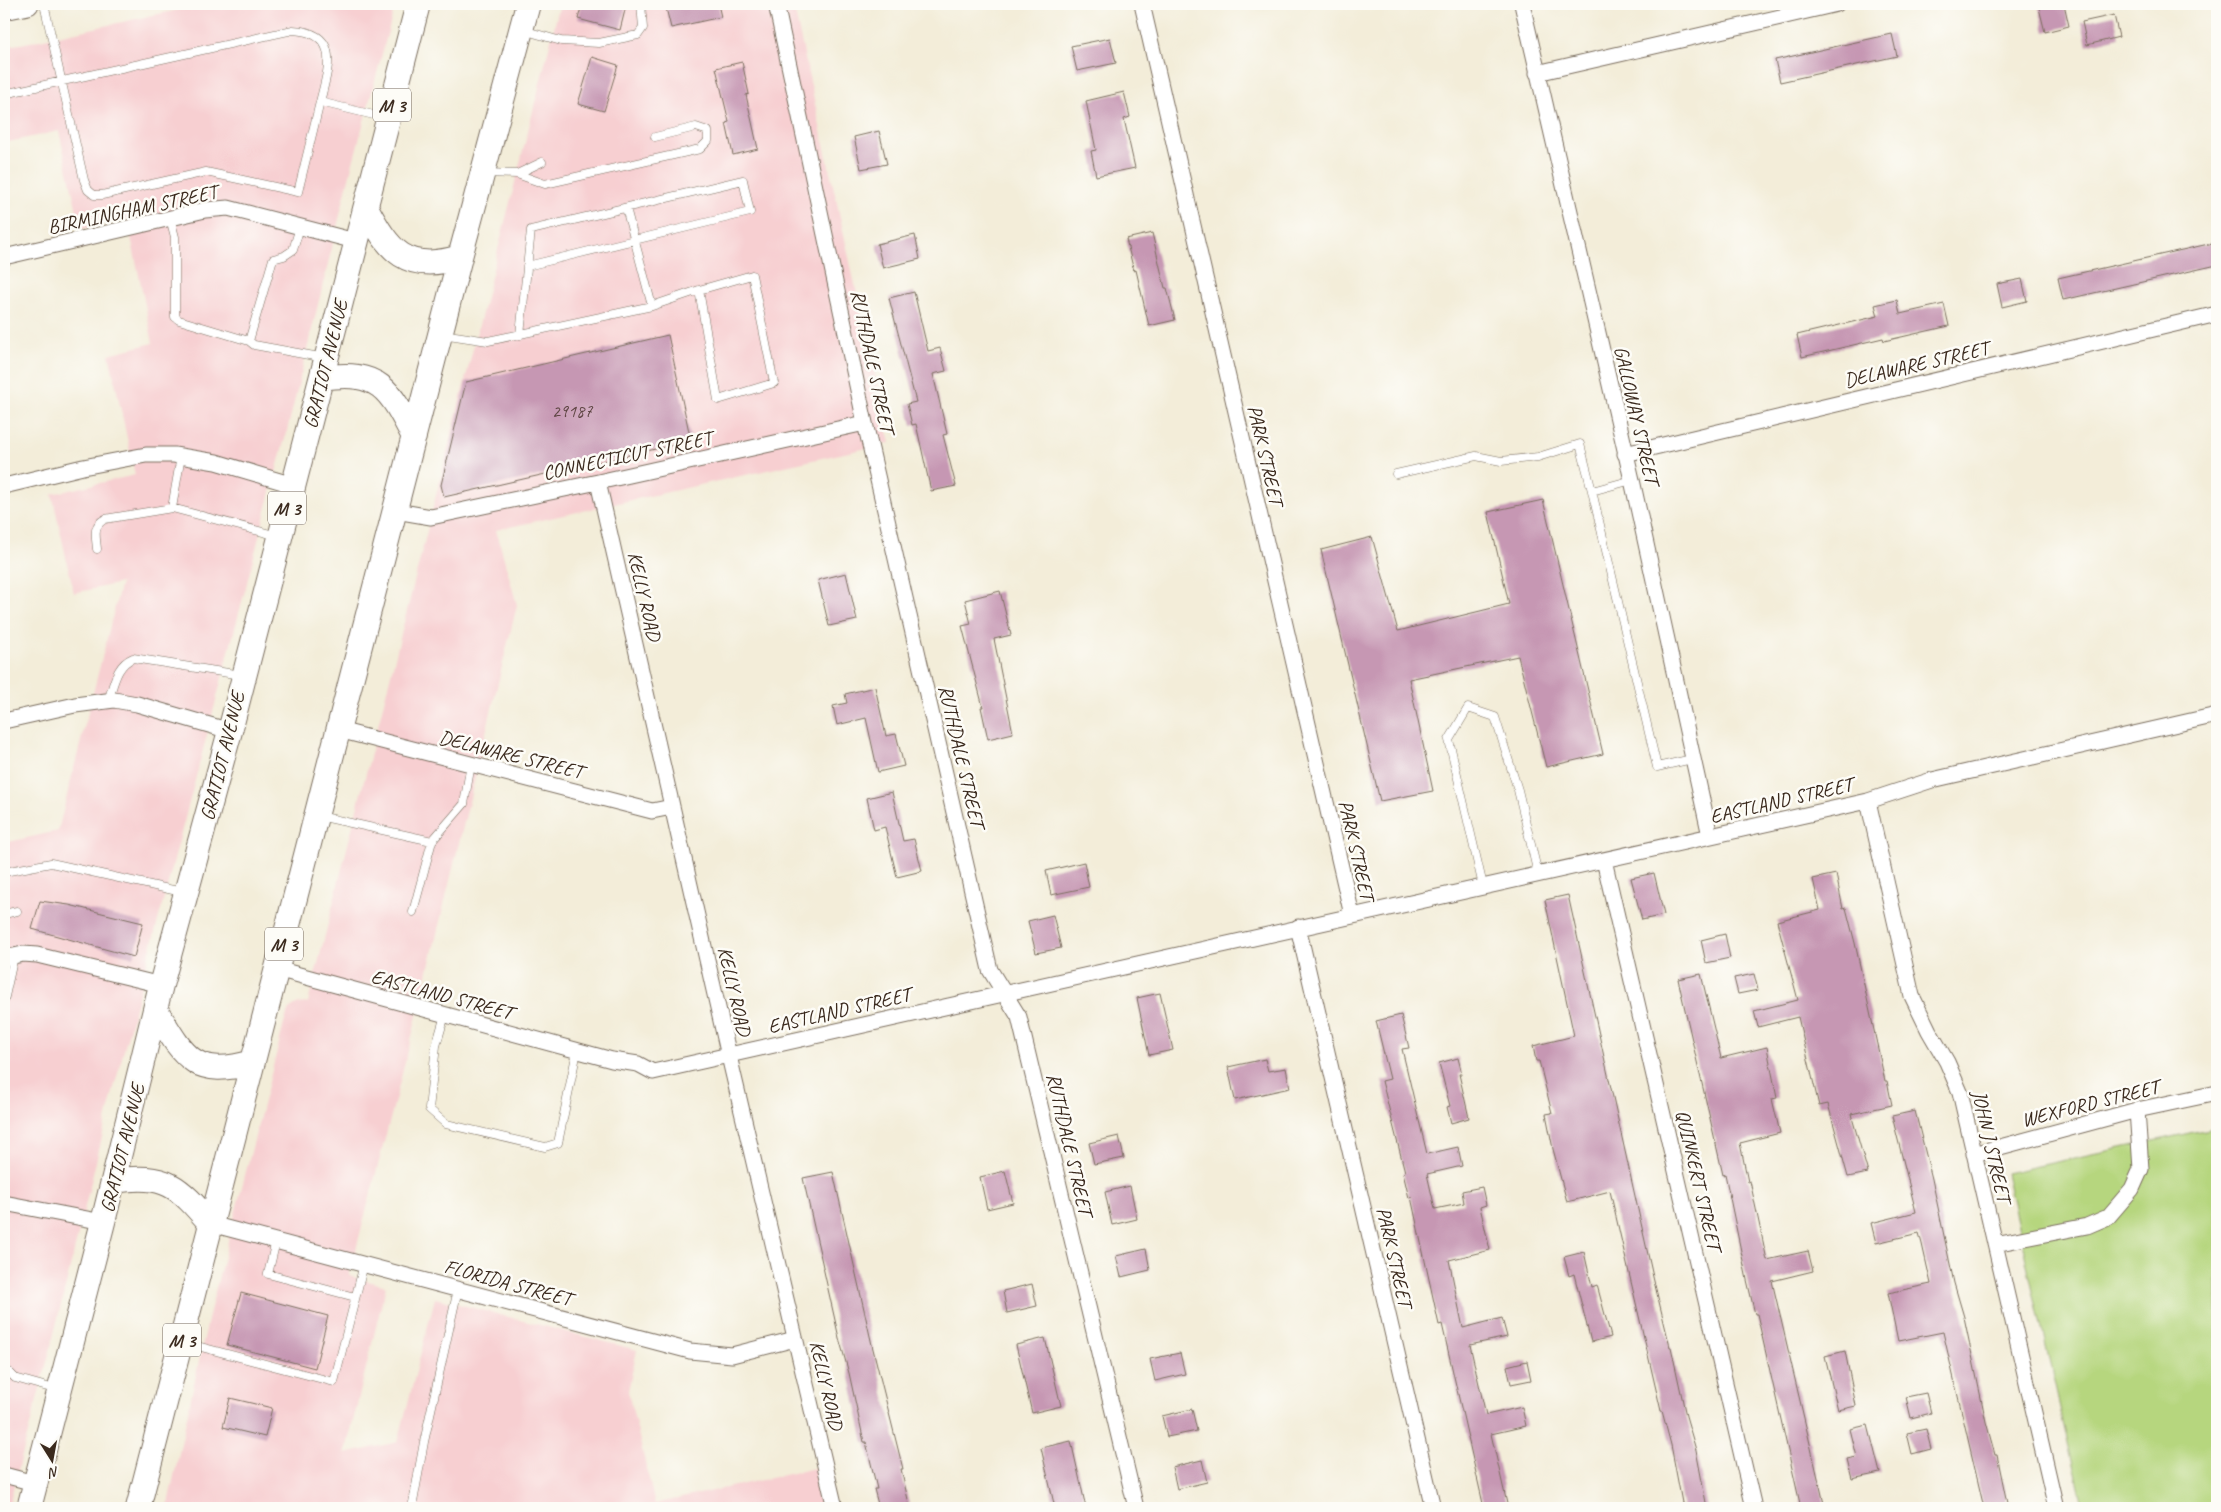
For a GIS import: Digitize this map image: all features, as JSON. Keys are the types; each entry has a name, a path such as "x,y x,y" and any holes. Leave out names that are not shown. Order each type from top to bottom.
{"main road":[{"path":"4,9 28,4"},
{"name":"GRATIOT AVENUE","path":"29,1508 114,1181 161,985 325,368 418,4"},
{"name":"M 3","path":"138,1508 318,816 440,334 528,4"},
{"path":"366,207 380,234 394,249 409,260 426,263 442,262 460,257"},
{"path":"325,368 372,380 387,391 399,407 414,437"},
{"path":"156,1010 177,1044 190,1058 204,1066 217,1069 232,1068 253,1062"},
{"path":"114,1181 148,1178 163,1181 178,1189 211,1224"}],"street":[{"name":"RUTHDALE STREET","path":"776,4 865,423 990,970 1019,1017 1136,1508"},
{"name":"PARK STREET","path":"1142,4 1352,915"},
{"name":"GALLOWAY STREET","path":"1522,4 1632,480 1710,836"},
{"path":"1537,73 1837,4"},
{"name":"BIRMINGHAM STREET","path":"4,257 205,210 228,208 356,241"},
{"name":"DELAWARE STREET","path":"1625,454 2217,314"},
{"name":"CONNECTICUT STREET","path":"396,510 431,517 865,423"},
{"path":"4,486 82,467 146,455 181,456 216,462 293,485"},
{"name":"KELLY ROAD","path":"598,482 729,1056 835,1508"},
{"path":"4,721 75,705 108,701 137,704 230,730"},
{"name":"EASTLAND STREET","path":"277,969 577,1051 612,1060 638,1064 653,1072 1868,801 1932,780 2217,715"},
{"name":"DELAWARE STREET","path":"340,730 652,811 672,807"},
{"name":"JOHN J STREET","path":"1868,801 1912,996 1919,1013 1954,1076 1960,1092 2056,1508"},
{"name":"QUINKERT STREET","path":"1604,860 1754,1508"},
{"name":"PARK STREET","path":"1298,927 1433,1508"},
{"path":"9,957 37,955 161,985"},
{"name":"WEXFORD STREET","path":"1974,1154 2137,1110 2217,1093"},
{"path":"1995,1244 2087,1226 2108,1217 2132,1189 2141,1169 2137,1110"},
{"path":"4,1204 103,1222"},
{"name":"FLORIDA STREET","path":"211,1224 633,1336 713,1354 732,1355 749,1352 796,1339"},
{"path":"4,1475 34,1483"}],"lane":[{"path":"4,94 63,81 293,30 306,31 318,36 325,44 329,54 320,102 298,192 206,172 102,195 94,195 88,190 84,180 63,81 44,4"},
{"path":"521,29 561,41 599,43 638,35 643,28 641,4"},
{"path":"320,102 388,119"},
{"path":"483,173 516,174 545,184 700,149 708,141 708,131 696,127 655,137"},
{"path":"516,174 542,162"},
{"path":"520,335 527,266 531,230 743,180 750,212 527,266"},
{"path":"626,208 652,306"},
{"path":"170,218 175,237 175,317 325,368"},
{"path":"249,342 273,258 284,256 294,250 300,227"},
{"path":"440,334 488,341 520,335 652,306 699,290 752,275 774,383 718,400 699,290"},
{"path":"1396,474 1476,456 1501,461 1538,456 1580,444 1657,767 1692,759"},
{"path":"172,508 181,456"},
{"path":"1592,491 1632,480"},
{"path":"97,549 95,528 98,523 105,519 172,508 280,537"},
{"path":"108,701 123,662 133,658 243,676"},
{"path":"1483,886 1449,740 1468,708 1495,717 1518,790 1538,874"},
{"path":"413,912 432,841 464,804 470,764"},
{"path":"318,816 432,841"},
{"path":"4,872 51,863 187,892"},
{"path":"4,914 17,911"},
{"path":"4,1001 9,957"},
{"path":"445,1015 436,1046 429,1109 446,1124 545,1147 558,1143 577,1051"},
{"path":"276,1241 268,1274 355,1297"},
{"path":"181,1342 334,1382 364,1264"},
{"path":"412,1508 424,1442 458,1289"},
{"path":"4,1367 15,1378 60,1390"}],"shaded area":[{"path":"205,4 394,4 394,9 351,170 289,423 114,1088 48,1358 8,1508 4,1508 4,843 58,831 121,583 74,593 52,494 135,475 109,354 153,343 127,218 81,229 59,131 4,143 4,46 21,44"},
{"path":"560,4 793,4 890,443 496,530 517,605 414,1028 349,1276 386,1286 345,1454 398,1442 435,1298 637,1350 628,1391 655,1504 815,1468 824,1508 167,1508 210,1311 285,1020 289,1009 296,1004 308,1003"}],"green space":[{"path":"2217,1127 2217,1508 2083,1508 2006,1173"}],"building":[{"path":"582,4 617,4 626,6 620,30 578,19"},
{"path":"665,4 718,4 721,17 671,28"},
{"path":"2038,4 2064,4 2069,26 2045,32"},
{"path":"2114,15 2119,37 2087,45 2082,22"},
{"path":"1892,34 1897,56 1780,82 1775,60"},
{"path":"1110,38 1116,63 1077,71 1071,46"},
{"path":"592,57 618,65 604,111 578,104"},
{"path":"742,62 749,94 746,95 758,149 733,155 726,123 729,122 716,68"},
{"path":"1124,92 1130,117 1124,119 1135,168 1096,176 1091,151 1096,150 1086,101"},
{"path":"879,131 887,164 861,169 854,137"},
{"path":"1152,233 1175,320 1149,326 1136,270 1134,271 1126,239"},
{"path":"915,235 920,259 883,268 877,244"},
{"path":"2213,243 2217,265 2063,300 2058,278"},
{"path":"2022,279 2027,301 2002,307 1997,284"},
{"path":"914,292 928,351 940,348 946,371 933,374 947,434 943,435 956,486 931,491 916,424 912,425 907,404 916,402 889,298"},
{"path":"1897,300 1900,314 1944,304 1949,326 1884,341 1883,338 1802,357 1797,335 1878,316 1875,305"},
{"path":"668,335 691,441 444,497 441,485 466,382"},
{"path":"1543,500 1603,754 1546,767 1518,656 1409,679 1433,791 1380,801 1321,550 1372,537 1398,631 1509,604 1488,512"},
{"path":"846,573 857,620 829,626 818,580"},
{"path":"1000,591 1011,635 994,639 1013,733 988,739 981,707 983,707 962,626 971,624 965,600"},
{"path":"875,687 886,736 896,734 904,766 878,772 866,718 837,725 833,706 847,703 845,694"},
{"path":"892,792 903,841 914,839 922,871 897,877 885,827 874,830 867,798"},
{"path":"1084,862 1089,887 1051,895 1046,871"},
{"path":"1654,873 1664,915 1642,920 1631,878"},
{"path":"1836,874 1843,909 1846,908 1855,943 1892,1105 1851,1114 1868,1173 1848,1177 1828,1104 1819,1106 1798,1017 1758,1027 1754,1011 1798,1000 1777,921 1820,910 1813,879"},
{"path":"1568,895 1653,1277 1686,1416 1696,1450 1707,1508 1683,1508 1671,1445 1661,1411 1610,1191 1567,1202 1553,1149 1546,1114 1552,1113 1539,1061 1536,1061 1533,1046 1574,1036 1545,900"},
{"path":"40,901 69,905 143,923 134,957 32,929"},
{"path":"1053,915 1061,948 1036,953 1028,921"},
{"path":"1725,934 1730,958 1706,963 1701,940"},
{"path":"1701,974 1721,1058 1767,1047 1777,1098 1772,1099 1780,1133 1740,1143 1767,1260 1808,1251 1813,1271 1772,1281 1825,1508 1801,1508 1757,1314 1755,1314 1747,1280 1725,1174 1723,1175 1678,979"},
{"path":"1754,974 1758,990 1738,994 1734,978"},
{"path":"1160,993 1173,1050 1149,1055 1137,998"},
{"path":"1401,1015 1409,1048 1402,1049 1427,1154 1458,1147 1462,1166 1427,1174 1435,1209 1464,1203 1462,1191 1482,1187 1486,1205 1480,1207 1490,1250 1449,1260 1463,1328 1502,1318 1507,1337 1470,1345 1486,1415 1522,1407 1526,1426 1491,1434 1508,1508 1484,1508 1442,1324 1439,1325 1411,1197 1409,1198 1403,1173 1405,1172 1382,1081 1390,1079 1376,1021"},
{"path":"1458,1058 1462,1074 1459,1074 1469,1118 1451,1123 1447,1107 1450,1106 1439,1063"},
{"path":"1265,1059 1268,1071 1286,1068 1290,1088 1235,1100 1228,1067"},
{"path":"1915,1111 1932,1179 1954,1283 1964,1317 1986,1422 1995,1455 1997,1455 2008,1508 1984,1508 1943,1332 1898,1341 1888,1293 1931,1284 1922,1244 1919,1233 1876,1243 1871,1223 1916,1212 1892,1116"},
{"path":"1119,1136 1124,1158 1094,1164 1089,1143"},
{"path":"1005,1171 1013,1203 987,1209 980,1177"},
{"path":"833,1172 872,1345 903,1469 901,1469 909,1504 890,1508 879,1508 874,1489 877,1489 839,1338 803,1178"},
{"path":"1130,1186 1137,1219 1112,1225 1105,1192"},
{"path":"1146,1249 1150,1270 1121,1277 1116,1256"},
{"path":"1584,1252 1592,1287 1597,1285 1611,1337 1591,1342 1574,1274 1569,1276 1564,1257"},
{"path":"1032,1284 1037,1306 1007,1313 1003,1291"},
{"path":"241,1293 328,1316 315,1368 227,1345"},
{"path":"1045,1338 1061,1406 1032,1413 1016,1345"},
{"path":"1845,1351 1856,1406 1838,1410 1825,1356"},
{"path":"1180,1353 1185,1374 1155,1381 1150,1359"},
{"path":"1527,1361 1531,1380 1511,1384 1507,1366"},
{"path":"1926,1393 1931,1413 1911,1418 1906,1397"},
{"path":"230,1398 272,1408 265,1437 223,1427"},
{"path":"1192,1409 1197,1431 1167,1437 1162,1416"},
{"path":"1868,1425 1880,1473 1852,1479 1847,1459 1857,1457 1850,1429"},
{"path":"1926,1429 1931,1449 1912,1454 1907,1433"},
{"path":"1071,1441 1086,1508 1055,1508 1041,1448"},
{"path":"1202,1460 1207,1482 1177,1489 1172,1467"}]}
